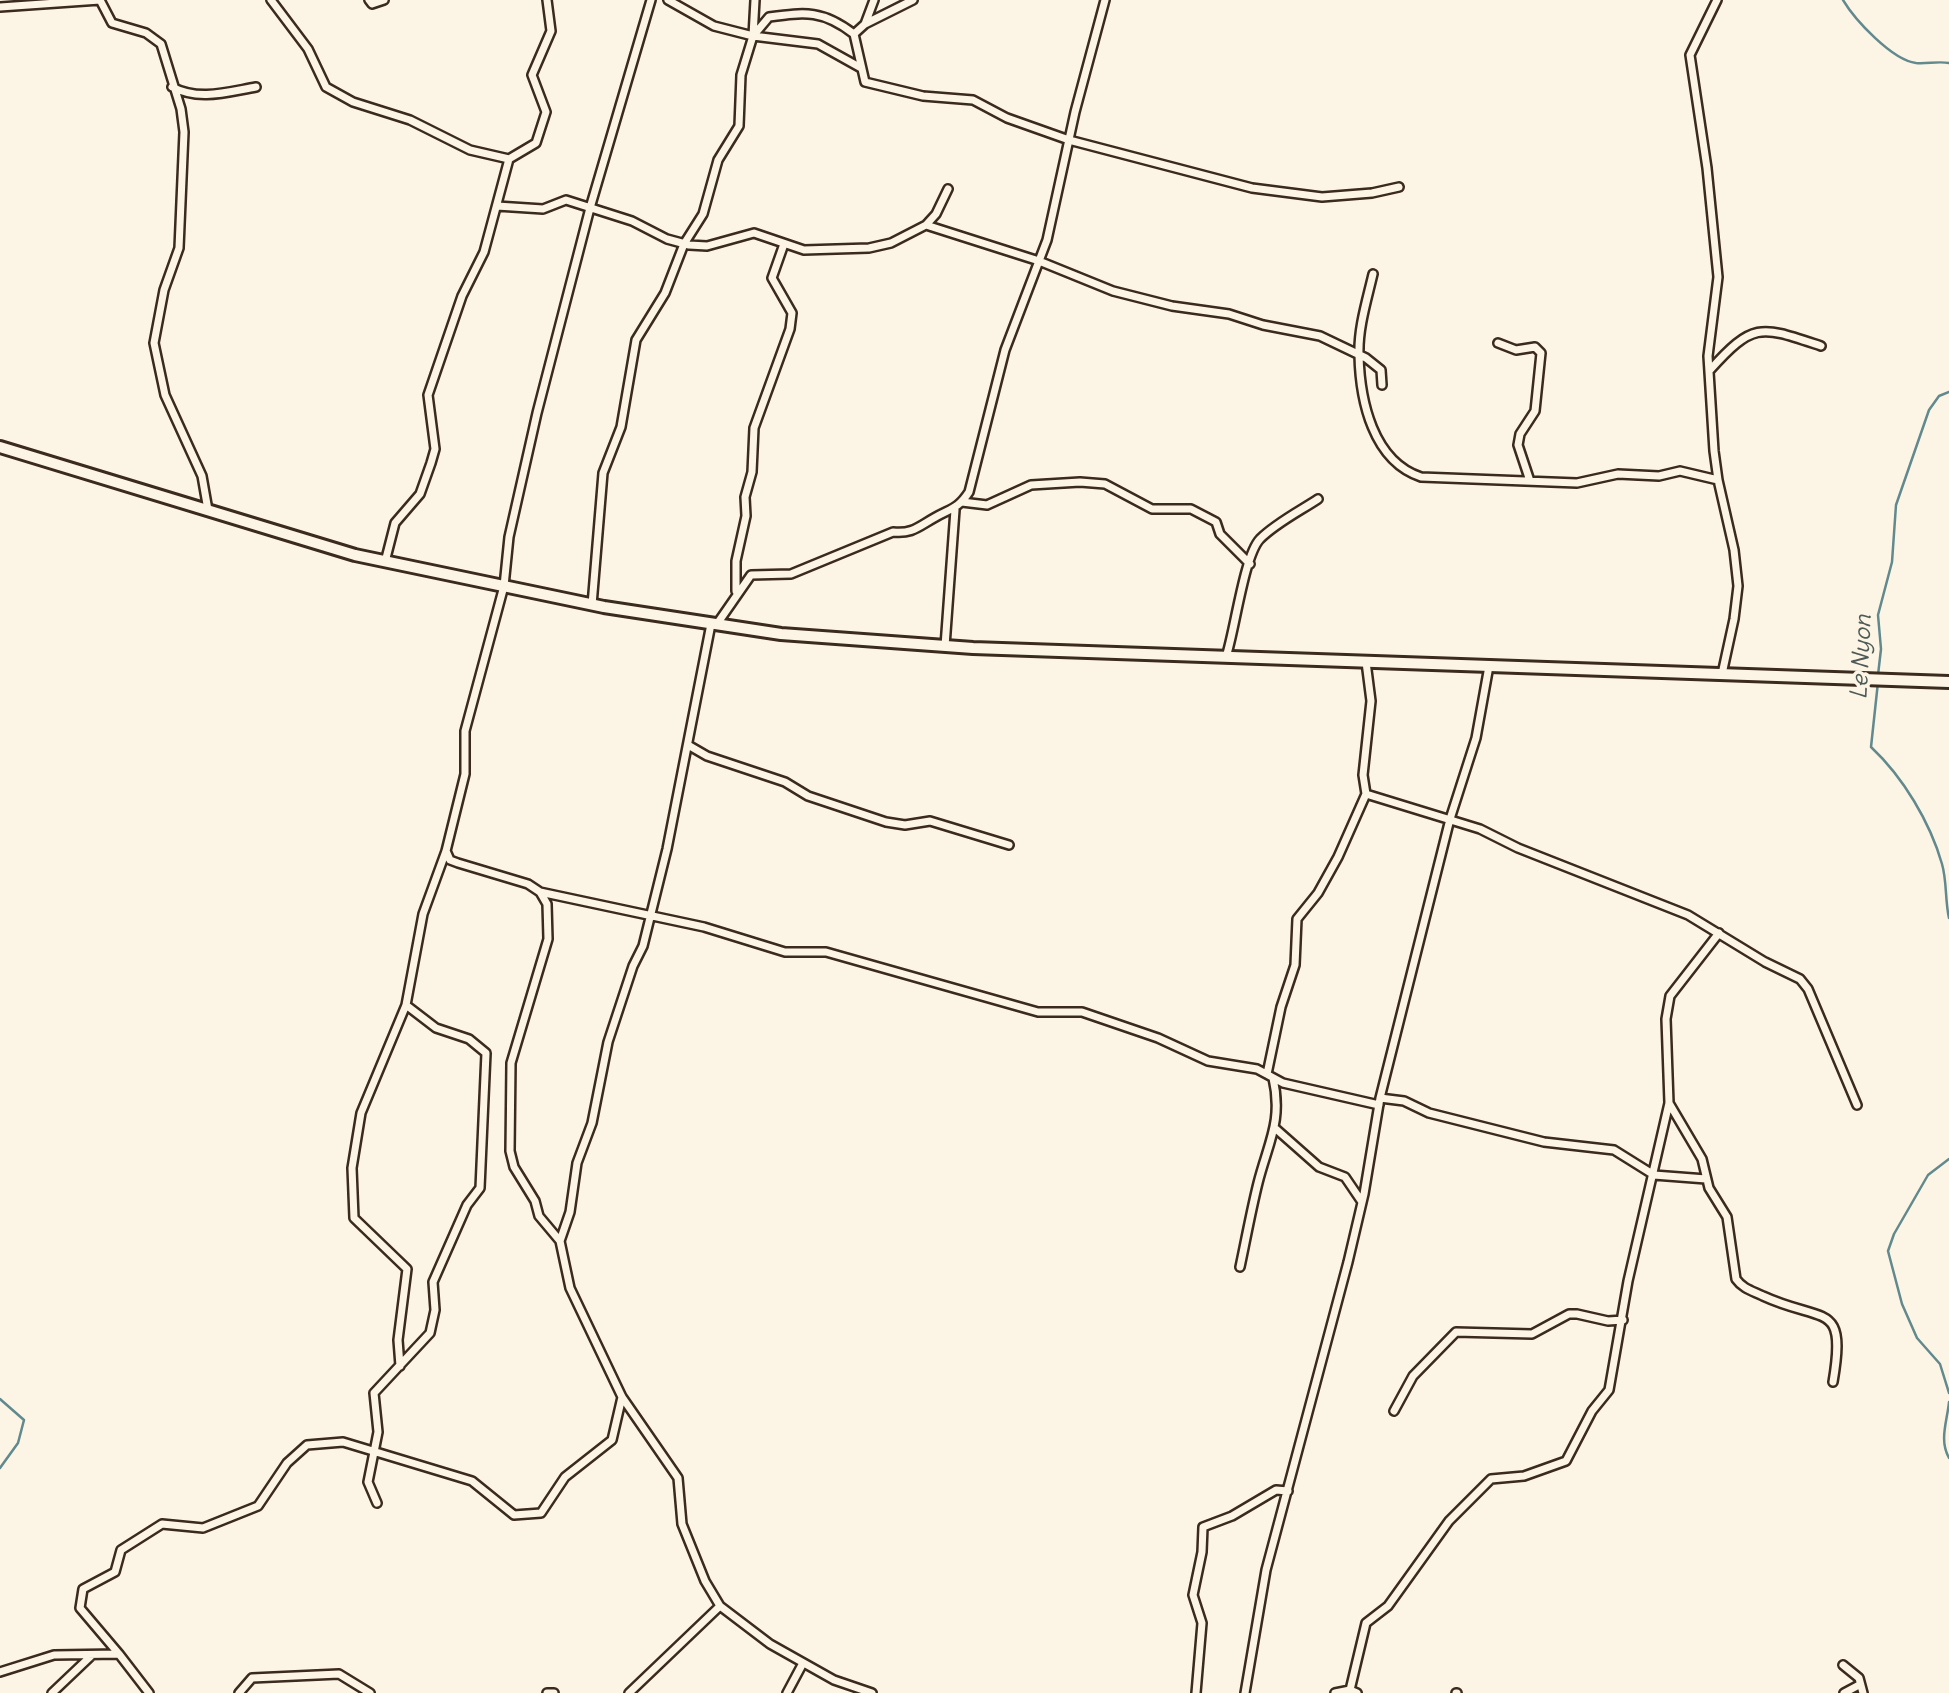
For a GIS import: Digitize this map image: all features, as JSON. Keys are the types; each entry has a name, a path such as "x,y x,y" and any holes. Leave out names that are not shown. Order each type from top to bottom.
{"main road":[{"path":"0,447 355,555 592,604 781,634 944,646 1949,682"}],"street":[{"path":"0,7 102,0 112,23 146,33 161,44 172,87 181,109 184,132 179,247 164,290 154,342 165,395 202,476 208,510"},
{"path":"271,0 308,49 326,87 353,102 410,120 470,150 509,159 536,143 546,112 532,75 551,31 547,0"},
{"path":"369,0 372,4 384,0"},
{"path":"400,1366 398,1340 407,1269 354,1218 352,1168 361,1113 406,1005 422,914 446,851 465,774 465,730 503,586 509,537 537,413 590,208 651,0"},
{"path":"668,0 714,26 753,36 818,44 861,68"},
{"path":"592,604 604,473 621,427 636,340 665,293 684,244 703,214 718,160 738,126 741,75 753,36 755,0"},
{"path":"865,24 874,0"},
{"path":"854,34 865,24 913,0"},
{"path":"560,1241 570,1212 577,1163 592,1123 608,1042 633,966 643,946 714,624 751,575 777,577 791,574 893,532 906,533 920,529 933,519 955,510 962,502 975,475 1005,350 1047,240 1069,140 1105,0"},
{"path":"1717,0 1690,55 1717,266 1717,292 1709,331 1718,480 1734,550 1738,586 1722,674"},
{"path":"753,36 769,18 804,12 833,18 854,34 864,82 923,96 973,100 1007,118 1069,140 1252,188 1322,197 1371,193 1399,187"},
{"path":"172,87 187,94 202,96 256,87"},
{"path":"385,562 396,523 420,494 431,463 435,449 428,395 462,296 484,252 509,159"},
{"path":"496,206 543,209 566,200 632,221 667,239 684,244 708,246 754,233 770,236 783,244 804,250 869,248 891,243 926,225 936,215 948,190"},
{"path":"926,225 1039,261 1113,290 1171,306 1229,314 1263,325 1320,337 1359,354 1381,369 1382,385"},
{"path":"736,593 736,561 746,516 745,497 752,472 754,428 790,329 792,313 772,278 783,244"},
{"path":"1373,274 1359,354 1373,432 1392,460 1404,471 1421,477 1577,483 1618,474 1659,476 1680,471 1718,480"},
{"path":"1710,370 1752,332 1765,329 1821,346"},
{"path":"1498,343 1516,350 1535,347 1541,354 1535,411 1520,434 1518,445 1530,481"},
{"path":"962,502 987,505 1031,485 1080,482 1105,484 1152,509 1191,509 1216,522 1220,534 1250,564"},
{"path":"1226,657 1237,621 1241,587 1259,539 1318,499"},
{"path":"944,646 955,510"},
{"path":"1240,1267 1258,1181 1276,1129 1278,1097 1270,1076 1281,1007 1295,965 1297,919 1318,893 1338,857 1366,794 1364,762 1371,701 1366,662"},
{"path":"1245,1693 1266,1570 1362,1202 1379,1101 1450,819 1476,738 1489,666"},
{"path":"688,745 701,754 785,782 808,796 886,822 905,825 930,821 1009,845"},
{"path":"1366,794 1450,819 1688,915 1765,962 1800,979 1808,989 1857,1105"},
{"path":"446,851 450,860 528,884 540,892 704,926 785,952 826,952 1038,1012 1082,1012 1158,1038 1208,1061 1257,1069 1283,1083 1379,1101 1404,1101 1429,1113 1544,1142 1614,1150 1654,1175 1706,1179"},
{"path":"540,892 547,904 548,939 511,1063 510,1151 514,1167 535,1201 539,1216 560,1241 570,1288 622,1397 678,1478 682,1524 705,1581 720,1606 771,1644 803,1663 834,1680 872,1693"},
{"path":"1335,1693 1354,1691 1366,1623 1388,1605 1449,1521 1491,1479 1524,1476 1566,1461 1592,1411 1609,1390 1628,1281 1669,1103 1666,1019 1670,996 1719,933"},
{"path":"376,1503 368,1482 378,1432 374,1393 430,1333 435,1310 433,1282 467,1205 480,1188 486,1054 468,1039 436,1028 406,1005"},
{"path":"1669,1103 1702,1159 1706,1179 1727,1217 1736,1279 1742,1287 1829,1319 1837,1330 1839,1346 1833,1382"},
{"path":"1276,1129 1318,1167 1345,1177 1362,1202"},
{"path":"1394,1411 1413,1376 1456,1332 1532,1334 1569,1314 1608,1321 1623,1320"},
{"path":"149,1693 79,1608 83,1589 115,1572 121,1550 162,1524 203,1528 258,1506 287,1463 307,1446 343,1442 472,1481 514,1515 541,1513 565,1477 612,1440 622,1397"},
{"path":"1196,1693 1202,1623 1193,1595 1202,1552 1203,1527 1232,1516 1276,1490 1288,1491"},
{"path":"629,1693 720,1606"},
{"path":"0,1672 54,1655 119,1654"},
{"path":"52,1693 92,1655"},
{"path":"787,1693 803,1663"},
{"path":"1843,1665 1859,1678 1861,1689 1844,1693"},
{"path":"239,1693 252,1678 339,1674 370,1693"},
{"path":"547,1693 554,1693"}],"waterway":[{"path":"1843,0 1865,28 1896,55 1916,63 1949,63"},
{"name":"Le Nyon","path":"1878,675 1881,649 1878,615 1892,562 1896,505 1929,410 1939,396 1949,392"},
{"name":"Le Nyon","path":"1878,682 1871,747 1894,772 1923,816 1944,871 1949,918"},
{"name":"Le Nyon","path":"1949,1159 1928,1175 1894,1234 1888,1251 1902,1304 1917,1338 1940,1364 1949,1393"},
{"path":"0,1399 24,1420 18,1443 0,1468"},
{"name":"Le Nyon","path":"1949,1402 1944,1438 1949,1458"}]}
